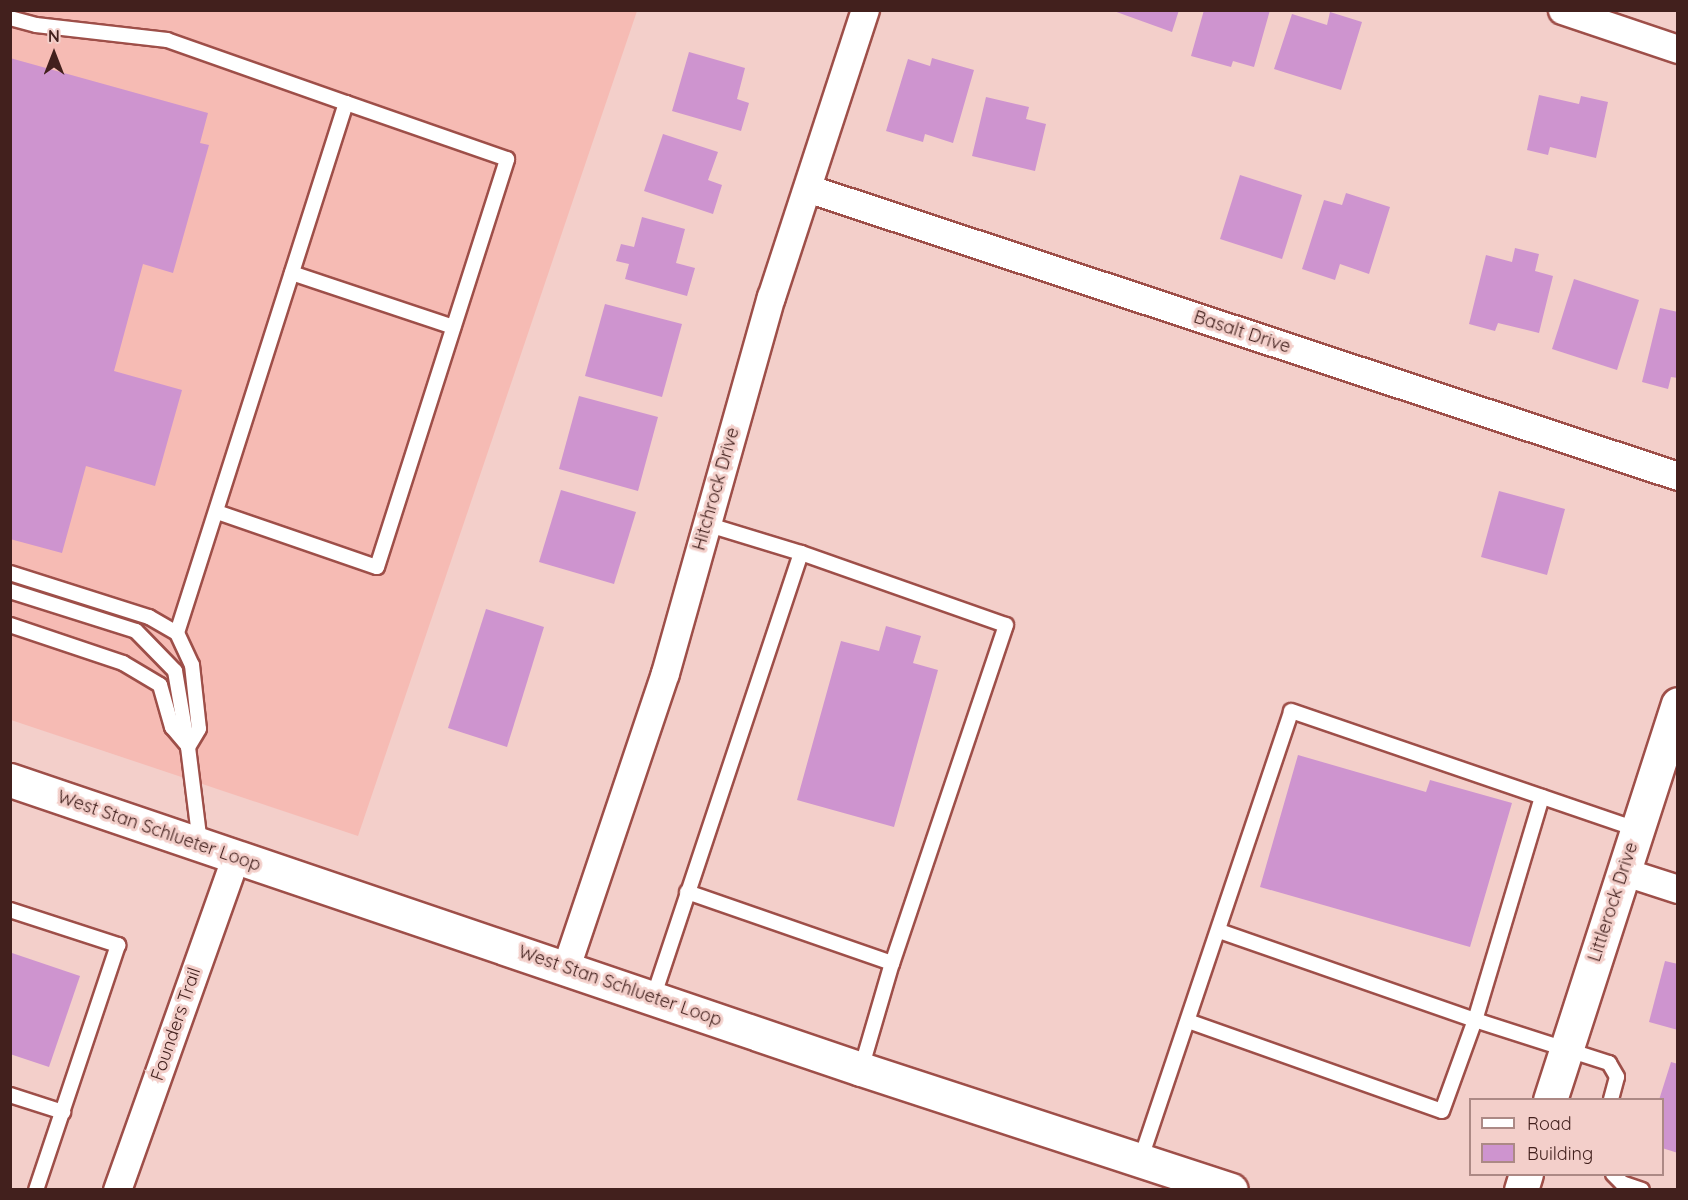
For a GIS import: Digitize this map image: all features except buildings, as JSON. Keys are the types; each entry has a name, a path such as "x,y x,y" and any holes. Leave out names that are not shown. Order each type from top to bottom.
{"main road":[{"name":"Littlerock Drive","path":"1551,1098 1677,704"},
{"name":"West Stan Schlueter Loop","path":"10,780 200,843 234,858 567,967 861,1069 1141,1158 1183,1182 1231,1190"}],"street":[{"name":"Hitchrock Drive","path":"567,967 665,673 771,297 865,10"},
{"path":"1562,10 1677,49"},
{"name":"Basalt Drive","path":"807,188 1677,476"},
{"name":"Founders Trail","path":"117,1190 234,858"},
{"path":"1622,871 1677,889"}],"lane":[{"path":"10,18 36,25 167,40 507,159 377,567 217,512"},
{"path":"177,633 346,103"},
{"path":"292,273 453,327"},
{"path":"706,524 801,552 1006,625 892,963 861,1069"},
{"path":"653,998 801,552"},
{"path":"10,573 149,617 177,633 192,665 199,729 188,747"},
{"path":"10,591 135,631 175,671 188,747 200,843"},
{"path":"10,625 123,663 160,686 172,727 188,747"},
{"path":"1141,1158 1291,711 1636,830"},
{"path":"1188,1021 1442,1111 1475,1020 1542,797"},
{"path":"687,892 892,963"},
{"path":"10,910 118,945 36,1190"},
{"path":"1219,931 1565,1052 1610,1064 1617,1077 1612,1098"},
{"path":"10,1095 63,1112"},
{"path":"1615,1176 1622,1183 1642,1190"}],"shaded area":[{"path":"11,11 637,11 358,836 11,720"}]}
